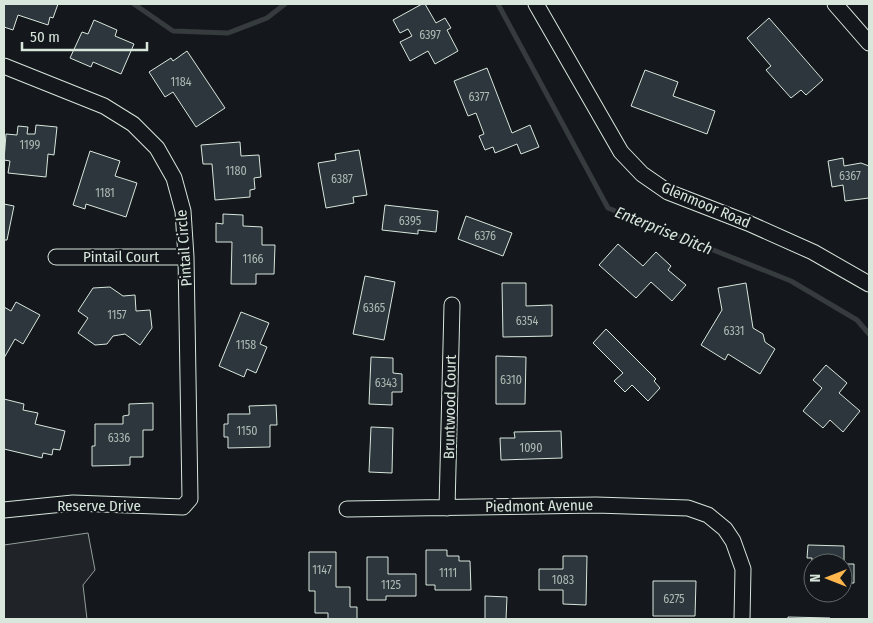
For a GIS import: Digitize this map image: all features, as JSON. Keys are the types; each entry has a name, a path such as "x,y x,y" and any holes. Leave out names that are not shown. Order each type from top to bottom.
{"street":[{"name":"Glenmoor Road","path":"536,4 622,152 642,174 668,192 748,223 814,252 869,284"},
{"path":"835,4 869,43"},
{"name":"Pintail Circle","path":"4,66 104,106 139,130 157,148 174,178 184,210 190,499"},
{"name":"Pintail Court","path":"56,257 186,257"},
{"name":"Bruntwood Court","path":"448,508 452,305"},
{"name":"Reserve Drive","path":"4,510 73,503 184,507 190,499"},
{"name":"Piedmont Avenue","path":"347,509 596,505 688,508 708,515 725,528 733,541 743,569 742,619"}],"shaded area":[{"path":"88,533 95,570 83,585 87,619 4,619 4,545"}],"building":[{"path":"4,4 58,4 53,18 50,17 48,25 18,15 13,30 4,27"},
{"path":"425,4 436,23 445,18 451,28 447,30 458,51 435,64 428,51 410,61 400,42 412,36 408,29 400,33 393,20"},
{"path":"769,18 823,80 806,95 801,90 791,98 766,70 771,66 747,38"},
{"path":"94,20 117,30 115,36 134,44 121,74 93,62 91,67 70,58 82,32 88,34"},
{"path":"187,51 225,108 196,127 173,92 165,97 149,72 171,58 173,61"},
{"path":"487,68 512,133 530,125 539,147 521,154 517,144 495,153 493,147 485,150 479,136 484,134 476,113 468,116 454,81"},
{"path":"645,70 678,82 673,96 715,111 707,134 631,106"},
{"path":"36,125 57,127 54,155 48,154 46,177 8,173 10,161 4,160 6,134 17,135 18,126 28,127 27,134 35,134"},
{"path":"240,142 241,156 259,155 261,177 254,178 255,189 250,190 250,197 215,200 212,164 203,164 201,145"},
{"path":"359,150 367,195 353,197 354,203 326,208 318,163 336,160 335,154"},
{"path":"90,151 120,161 115,176 137,183 126,217 86,204 85,209 73,205"},
{"path":"843,158 844,166 861,163 869,166 869,198 845,201 843,185 832,187 828,161"},
{"path":"4,204 14,206 7,240 4,240"},
{"path":"385,205 438,211 436,232 418,230 418,234 382,230"},
{"path":"223,214 243,215 243,226 262,227 262,245 275,245 274,274 256,274 256,284 231,284 232,242 216,242 216,223 223,224"},
{"path":"466,216 512,233 503,256 458,239"},
{"path":"618,244 643,266 656,252 671,266 668,270 686,285 672,301 651,282 636,298 599,265"},
{"path":"365,276 395,282 384,340 353,334"},
{"path":"502,283 526,283 526,306 552,305 552,336 503,337"},
{"path":"746,283 753,328 763,334 765,342 775,349 760,374 728,354 725,360 701,345 722,310 718,288"},
{"path":"110,287 123,296 135,295 136,311 150,310 152,328 140,345 125,334 113,336 107,344 95,345 78,333 88,318 78,311 93,288"},
{"path":"16,302 40,315 23,344 15,339 4,358 4,307 11,311"},
{"path":"241,312 269,323 260,344 267,347 256,373 247,369 244,377 219,366"},
{"path":"606,329 656,379 654,381 660,388 648,401 632,385 625,392 614,381 623,373 593,343"},
{"path":"496,356 526,357 525,404 496,404"},
{"path":"371,357 393,358 393,373 402,374 402,392 392,392 392,405 369,404"},
{"path":"826,365 847,383 839,393 860,411 843,432 830,420 823,428 803,411 822,388 813,380"},
{"path":"4,399 24,404 23,410 38,413 35,424 65,431 60,450 53,449 52,455 43,453 42,458 4,449"},
{"path":"153,403 153,430 143,430 143,457 130,457 130,465 92,466 92,446 95,446 95,424 123,424 123,416 129,415 129,404"},
{"path":"276,405 277,425 270,425 270,447 228,448 228,437 224,437 224,424 228,424 228,414 250,414 249,406"},
{"path":"371,427 393,428 392,473 369,472"},
{"path":"561,431 562,458 501,460 500,438 515,438 514,432"},
{"path":"808,545 844,546 844,553 807,553"},
{"path":"426,550 447,550 447,556 459,556 459,561 470,561 471,590 435,590 435,585 426,585"},
{"path":"309,552 336,552 336,587 350,587 350,607 357,607 357,619 328,619 328,613 315,613 315,591 309,591"},
{"path":"563,556 587,556 586,605 563,604 563,590 539,590 539,569 563,569"},
{"path":"367,557 388,557 388,574 416,574 416,596 386,596 386,600 367,600"},
{"path":"853,564 854,564 853,583"},
{"path":"653,581 696,581 695,616 653,616"},
{"path":"485,596 507,597 506,619 485,619"},
{"path":"788,617 830,618 830,619 788,619"}],"waterway":[{"name":"Enterprise Ditch","path":"134,4 173,31 228,33 267,18 285,4"},
{"name":"Enterprise Ditch","path":"498,4 608,208 791,281 857,320 869,334"}]}
